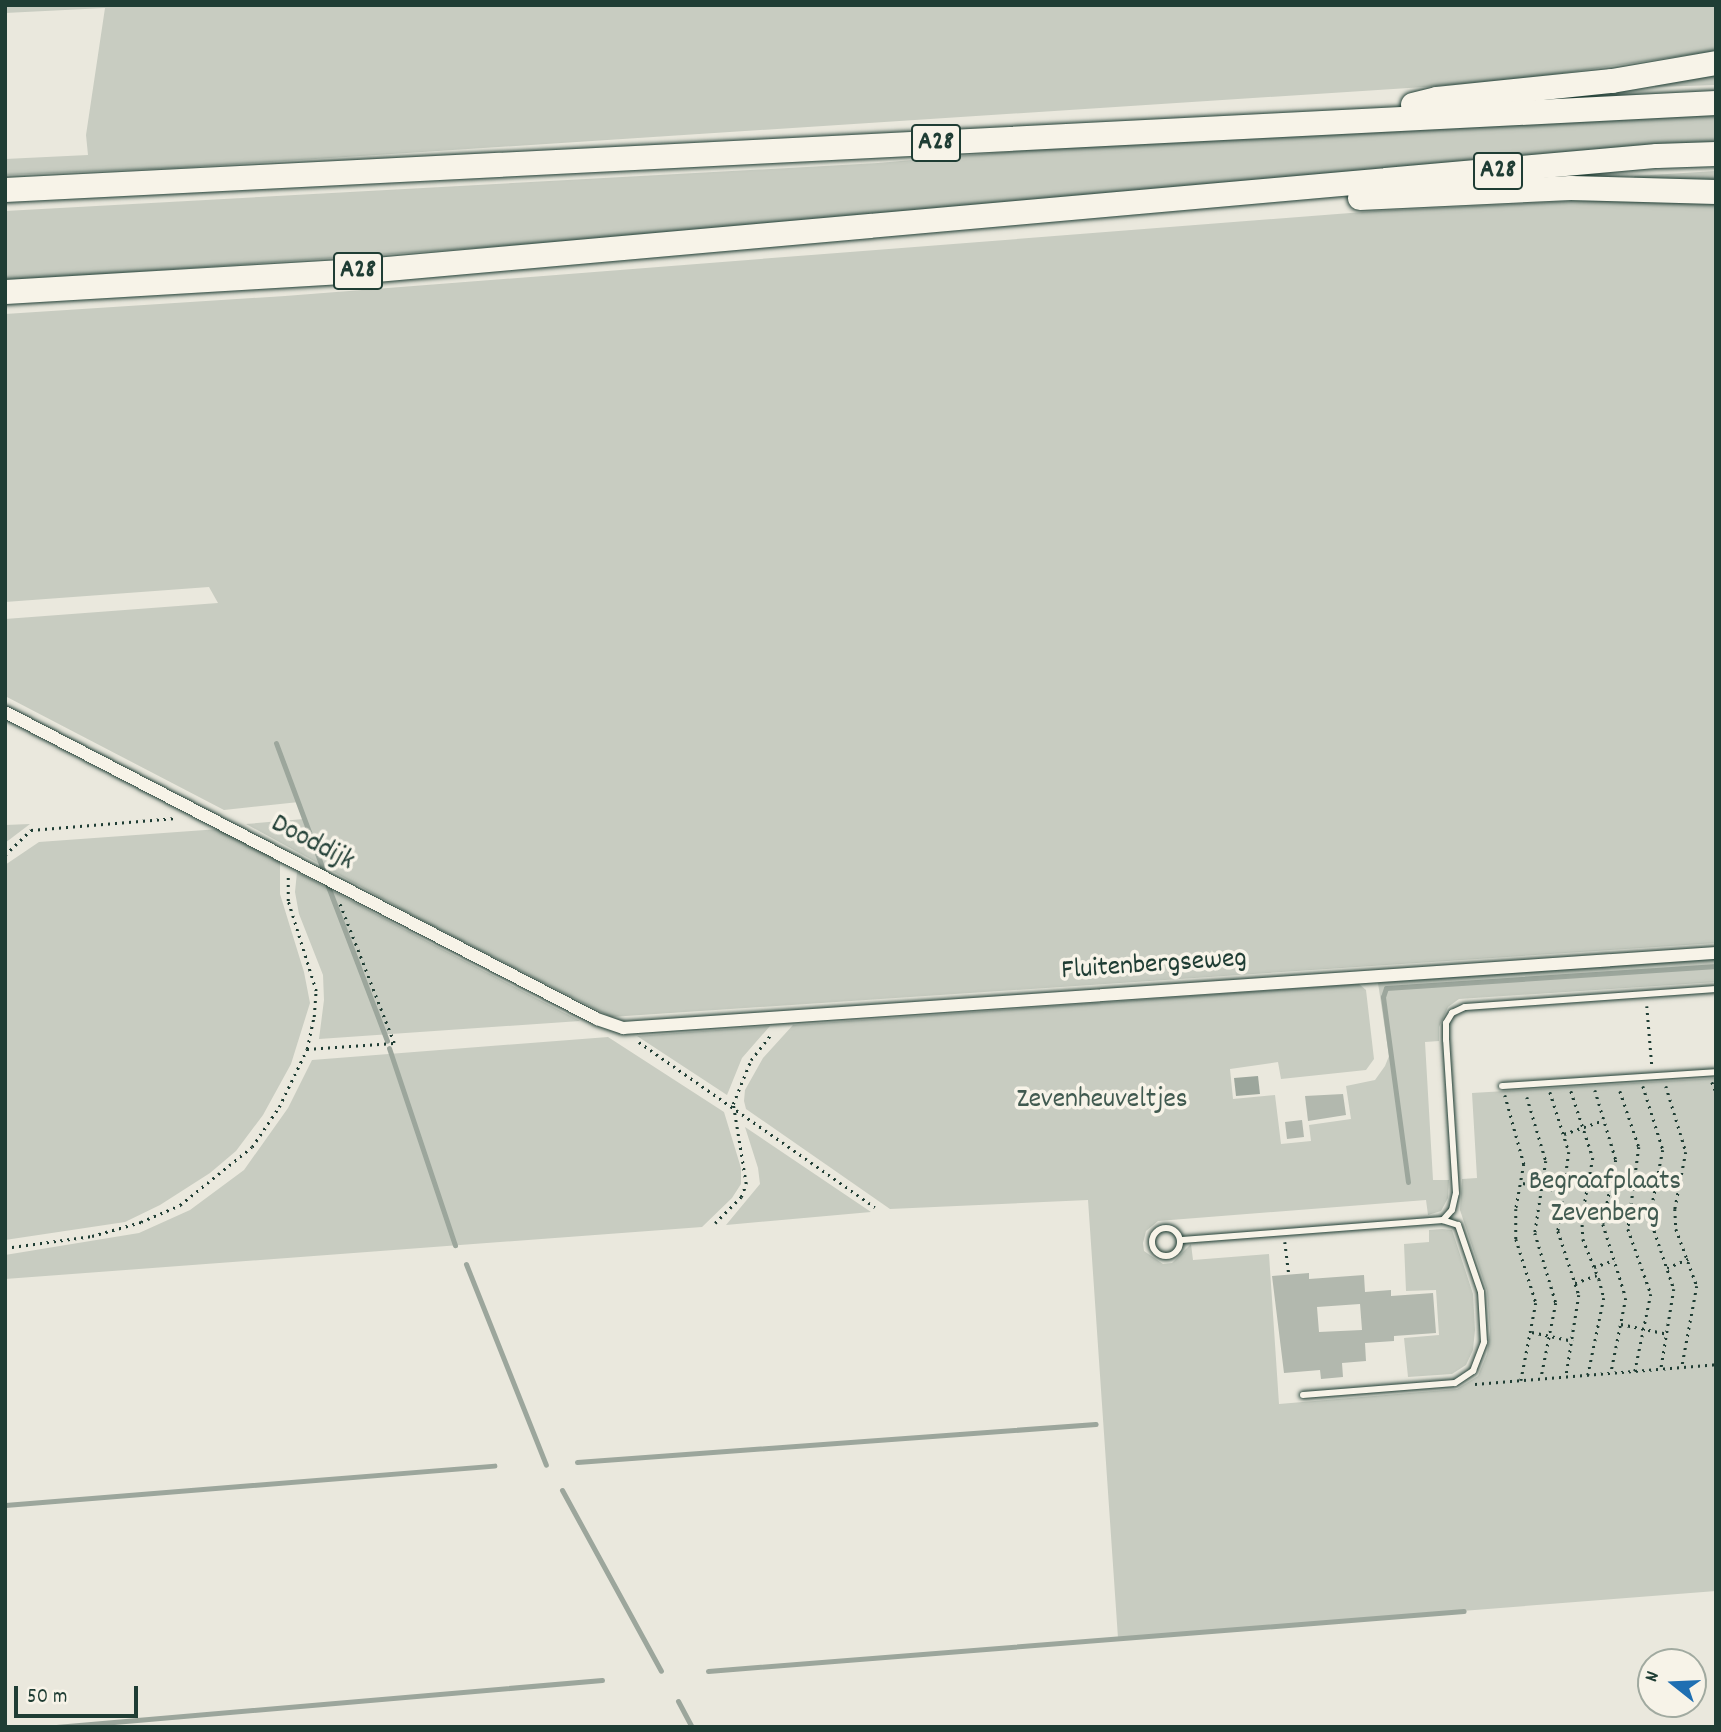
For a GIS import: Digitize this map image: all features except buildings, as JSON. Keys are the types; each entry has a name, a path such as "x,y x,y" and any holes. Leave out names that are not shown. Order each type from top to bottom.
{"highway":[{"name":"A28","path":"1359,120 1437,99 1612,81 1716,63"},
{"name":"A28","path":"5,190 1716,103"},
{"name":"A28","path":"5,292 376,270 1657,156 1716,154"},
{"name":"A28","path":"1280,190 1366,199 1571,188 1716,192"}],"street":[{"name":"Dooddijk","path":"5,712 597,1019"},
{"name":"Fluitenbergseweg","path":"597,1019 616,1027 629,1028 1716,953"}],"lane":[{"path":"1443,1220 1452,1210 1456,1193 1446,1040 1446,1023 1452,1013 1465,1007 1716,989"},
{"path":"1502,1086 1716,1072"},
{"path":"1182,1240 1443,1220 1458,1224 1481,1292 1484,1331 1482,1353 1473,1371 1455,1383 1303,1395"},
{"path":"1162,1229 1178,1233 1182,1240 1177,1250 1168,1255 1160,1255 1151,1246 1153,1235 1162,1229"}],"path":[{"path":"5,855 32,830 204,816"},
{"path":"5,1248 92,1236 141,1222 180,1205 252,1147 279,1107 307,1049 316,990 288,901 289,860"},
{"path":"307,1049 394,1043 333,883"},
{"path":"1646,994 1653,1076"},
{"path":"715,1223 741,1197 746,1184 733,1107 739,1083 751,1060 784,1016"},
{"path":"616,1027 874,1208"},
{"path":"1663,1075 1685,1143 1685,1163 1674,1214 1676,1229 1697,1293 1682,1367"},
{"path":"1640,1077 1663,1150 1652,1224 1674,1298 1661,1369"},
{"path":"1616,1078 1638,1140 1639,1155 1628,1229 1651,1293 1635,1371"},
{"path":"1592,1080 1615,1153 1603,1224 1626,1298 1611,1373"},
{"path":"1567,1081 1593,1158 1581,1225 1583,1239 1597,1275 1603,1306 1588,1375"},
{"path":"1547,1083 1564,1134 1569,1159 1558,1231 1579,1303 1566,1377"},
{"path":"1523,1084 1546,1161 1535,1233 1556,1303 1541,1379"},
{"path":"1502,1086 1524,1154 1523,1183 1515,1230 1536,1303 1521,1381"},
{"path":"1564,1134 1605,1120"},
{"path":"1612,1178 1656,1186"},
{"path":"1523,1183 1563,1192"},
{"path":"1284,1232 1289,1275"},
{"path":"1667,1268 1688,1259"},
{"path":"1594,1267 1615,1260"},
{"path":"1575,1283 1597,1275"},
{"path":"1621,1324 1668,1334"},
{"path":"1532,1332 1573,1341"},
{"path":"1462,1379 1468,1384 1479,1384 1716,1364"}],"green space":[{"path":"5,5 1716,5 1716,51 1523,79 1424,87 175,168 5,175 5,159 88,155 86,135 105,8 5,13"},
{"path":"1716,70 1716,85 1655,87 1655,83"},
{"path":"1716,113 1716,143 706,232 5,281 5,211 878,163 1088,145"},
{"path":"1716,171 1716,186 1633,178 1635,176"},
{"path":"1593,200 1716,204 1716,943 611,1017 420,919 246,824 304,819 299,802 224,810 5,696 5,619 218,603 209,587 5,602 5,314 285,296 1376,211"},
{"path":"30,824 5,843 5,825"},
{"path":"219,829 280,862 280,894 304,972 310,1003 291,1064 263,1115 236,1151 210,1173 160,1205 125,1222 5,1240 5,865 39,842"},
{"path":"297,872 580,1021 319,1039 324,1000 323,975 299,914 295,892"},
{"path":"1716,956 1716,982 1459,999 1448,1007 1439,1027 1439,1041 1425,1042 1433,1180 1449,1180 1448,1198 1441,1211 1428,1215 1426,1200 1158,1221 1146,1231 1143,1243 1144,1251 1163,1264 1172,1263 1191,1244 1193,1260 1269,1254 1279,1404 1457,1389 1478,1376 1487,1354 1490,1331 1487,1291 1460,1210 1462,1179 1477,1178 1472,1093 1716,1078 1716,1591 1118,1638 1088,1200 890,1209 746,1109 744,1101 745,1090 763,1058 793,1025 1359,984 1366,990 1374,1059 1366,1070 1281,1079 1278,1062 1230,1069 1233,1099 1275,1095 1281,1144 1311,1141 1309,1125 1351,1119 1346,1086 1375,1080 1385,1066 1389,1056 1378,983"},
{"path":"770,1026 742,1058 727,1095 637,1036"},
{"path":"608,1037 724,1112 741,1168 741,1184 732,1198 702,1227 5,1279 5,1255 139,1233 190,1210 244,1170 288,1108 312,1060"},
{"path":"745,1127 871,1212 726,1225 760,1184 758,1168"},
{"path":"1429,1230 1452,1230 1473,1294 1473,1350 1466,1365 1452,1374 1408,1377 1404,1338 1439,1335 1436,1290 1406,1291 1404,1244 1429,1242"}],"shaded area":[{"path":"1258,1076 1260,1094 1236,1096 1234,1078"}],"waterway":[{"path":"276,743 324,872"},
{"path":"326,881 387,1041"},
{"path":"1408,1182 1383,997 1386,988 1716,966"},
{"path":"389,1048 455,1245"},
{"path":"466,1264 546,1465"},
{"path":"577,1462 1096,1424"},
{"path":"5,1505 494,1466"},
{"path":"562,1490 661,1671"},
{"path":"708,1671 1464,1611"},
{"path":"56,1727 602,1680"},
{"path":"678,1701 692,1727"}],"park label":[{"name":"Zevenheuveltjes","path":"1102,1101"},
{"name":"Begraafplaats Zevenberg","path":"1605,1199"}]}
